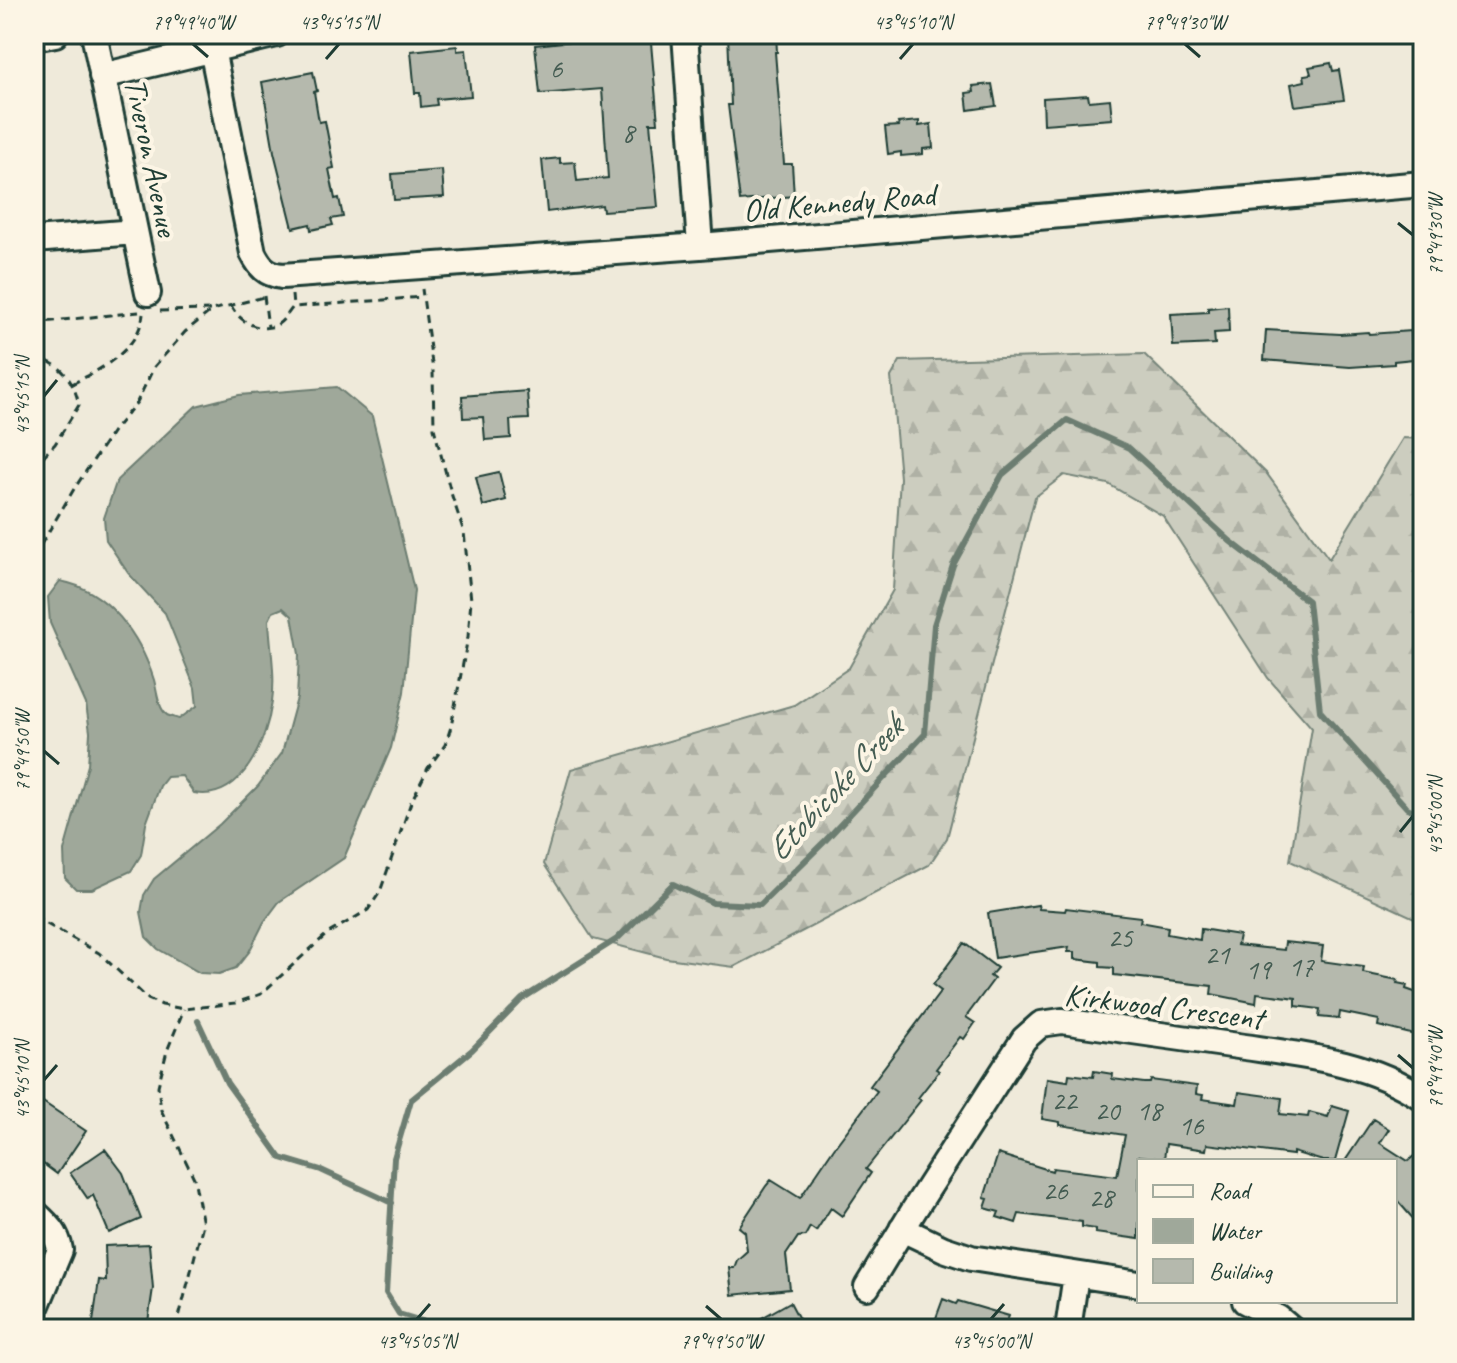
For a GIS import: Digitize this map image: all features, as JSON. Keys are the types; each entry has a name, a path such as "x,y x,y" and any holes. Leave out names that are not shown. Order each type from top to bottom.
{"street":[{"path":"34,38 55,34"},
{"name":"Tiveron Avenue","path":"94,34 152,302"},
{"path":"102,76 210,41 277,34"},
{"path":"685,34 700,246"},
{"name":"Old Kennedy Road","path":"210,41 253,253 263,269 273,275 700,246 1423,184"},
{"path":"34,240 135,232"},
{"name":"Kirkwood Crescent","path":"867,1287 1024,1039 1031,1030 1051,1021 1325,1059 1374,1072 1423,1098"},
{"path":"34,1212 50,1225 60,1250 34,1312"},
{"path":"902,1229 971,1258 1137,1284"},
{"path":"1068,1329 1076,1275"},
{"path":"1250,1303 1291,1329"}],"path":[{"path":"34,917 99,953 148,999 184,1009 236,1003 261,994 327,934 368,910 380,892 400,830 420,784 445,745 468,637 471,573 464,532 434,428 433,371 420,265"},
{"path":"264,296 268,327"},
{"path":"152,302 212,310 255,297"},
{"path":"231,305 251,325 268,327 283,320 293,307 423,297"},
{"path":"34,556 74,489 113,431 137,402 154,367 185,332 212,310"},
{"path":"34,323 143,311 142,326 114,361 72,384"},
{"path":"40,322 41,358"},
{"path":"34,358 56,365 68,375 79,405 55,444 34,466"},
{"path":"176,1329 203,1224 194,1178 161,1110 158,1086 167,1051 184,1009"}],"green space":[{"path":"1144,354 1267,474 1329,559 1403,438 1423,439 1423,922 1290,861 1312,728 1268,678 1163,516 1108,484 1064,475 1035,497 947,838 929,865 734,967 666,958 593,939 544,864 571,769 794,705 849,668 893,590 900,478 891,377 900,361"}],"water":[{"path":"337,387 372,416 414,590 404,692 391,748 344,858 279,902 236,968 219,974 200,973 158,949 146,937 141,912 144,895 154,879 220,824 258,786 282,753 297,698 299,654 292,616 283,608 273,612 269,620 272,701 258,750 249,765 226,788 211,793 194,793 182,776 167,777 160,786 146,824 141,855 131,871 92,889 76,889 65,878 64,851 88,765 90,732 86,704 50,623 48,597 60,581 93,594 120,617 131,632 148,663 164,712 179,719 197,706 195,688 165,613 128,573 106,540 104,518 117,480 196,406 239,395"}],"building":[{"path":"590,34 648,34 658,123 650,123 658,207 603,211 602,205 547,212 542,160 560,158 560,163 575,162 577,181 608,178 602,89 540,94 535,45 591,39"},
{"path":"728,34 776,34 784,164 792,164 794,196 740,201 728,105 731,105"},
{"path":"457,46 457,51 466,50 471,96 436,99 437,105 421,107 420,93 415,93 411,51"},
{"path":"1331,63 1333,71 1339,70 1344,100 1295,106 1291,84 1305,81 1304,75 1311,74 1309,67"},
{"path":"313,72 319,122 325,121 334,168 329,169 335,199 339,198 343,217 331,219 333,225 311,230 310,224 293,228 274,152 262,82"},
{"path":"992,84 996,106 968,110 966,93 974,92 973,86"},
{"path":"1088,95 1089,101 1110,99 1112,119 1044,124 1043,98"},
{"path":"919,121 919,126 931,124 933,148 923,149 923,154 888,154 885,127"},
{"path":"442,170 444,197 394,200 392,174"},
{"path":"1228,306 1229,332 1214,333 1215,344 1173,346 1171,314 1208,312 1208,308"},
{"path":"1266,330 1340,334 1411,331 1413,359 1394,361 1394,364 1350,367 1264,360"},
{"path":"527,391 529,419 510,420 511,438 485,440 483,417 463,418 462,396"},
{"path":"499,472 506,500 483,506 476,477"},
{"path":"1038,905 1039,909 1065,911 1066,908 1141,917 1140,922 1168,927 1167,934 1200,940 1201,929 1239,935 1237,945 1284,950 1285,942 1323,946 1321,961 1364,967 1363,973 1398,980 1397,983 1407,985 1406,989 1423,995 1423,1037 1378,1026 1379,1020 1340,1012 1339,1019 1319,1017 1320,1009 1296,1006 1296,998 1257,993 1256,1003 1211,994 1212,986 1114,975 1114,968 1100,967 1100,962 1075,959 1075,952 1068,952 1069,947 995,958 988,913"},
{"path":"964,943 997,968 990,976 994,979 966,1017 975,1023 936,1069 939,1071 918,1098 921,1100 866,1169 871,1173 842,1216 831,1208 816,1231 810,1227 805,1236 798,1237 786,1255 790,1289 732,1295 729,1268 734,1268 737,1260 747,1251 745,1232 739,1227 766,1186 771,1180 800,1198 877,1091 870,1086 941,991 933,985"},
{"path":"1094,1071 1113,1074 1112,1079 1197,1086 1196,1094 1203,1095 1202,1099 1237,1104 1239,1092 1282,1098 1280,1114 1308,1117 1309,1112 1328,1117 1332,1106 1349,1111 1336,1159 1207,1144 1206,1150 1166,1144 1164,1159 1139,1156 1137,1239 1095,1233 1096,1229 1082,1227 1082,1222 1019,1214 1016,1223 997,1217 999,1212 985,1208 988,1199 984,1198 998,1154 1052,1171 1053,1168 1117,1176 1125,1135 1060,1125 1060,1122 1042,1119 1047,1078 1068,1081 1069,1074 1093,1077"},
{"path":"34,1096 86,1131 57,1174 34,1157"},
{"path":"1373,1119 1389,1129 1380,1143 1408,1161 1414,1156 1423,1166 1423,1230 1397,1200 1397,1159 1346,1159"},
{"path":"105,1149 123,1173 141,1219 109,1233 93,1195 88,1199 70,1173"},
{"path":"149,1244 153,1288 147,1329 92,1329 99,1280 106,1281 105,1246"},
{"path":"943,1299 1009,1316 1004,1329 932,1329"},
{"path":"790,1302 799,1319 781,1329 742,1329"}],"waterway":[{"name":"Etobicoke Creek","path":"437,1329 435,1325 399,1314 386,1293 394,1158 411,1100 472,1050 522,999 617,939 673,884 713,903 760,905 824,842 925,734 934,625 953,565 1002,475 1067,420 1129,448 1230,541 1308,601 1320,711 1407,808 1423,814"},
{"path":"198,1021 227,1083 281,1158 321,1170 392,1203"}]}
